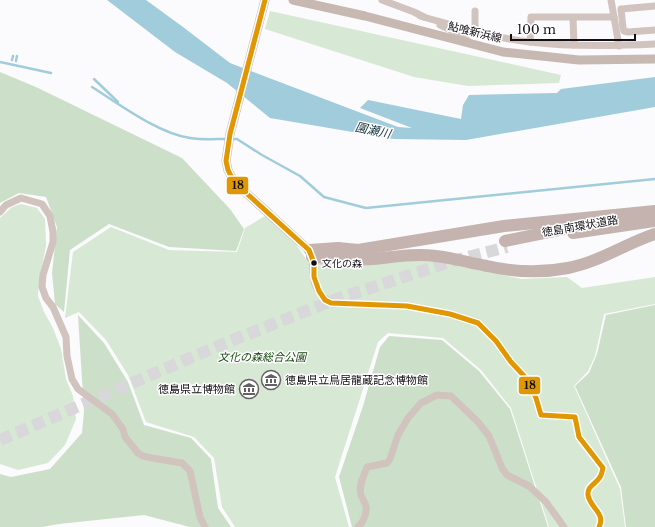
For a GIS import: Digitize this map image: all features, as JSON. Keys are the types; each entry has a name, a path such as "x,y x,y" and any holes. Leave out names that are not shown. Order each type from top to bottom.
{"highway":[{"path":"311,254 338,248 358,250 504,226 655,211"},
{"name":"徳島南環状道路","path":"655,214 566,228 506,244 655,221"},
{"path":"311,254 372,259 397,256 436,256 503,269 528,271 555,270 584,264 641,238 655,234"}],"main road":[{"name":"鮎喰新浜線","path":"293,0 365,16 503,52 579,60 655,59"},
{"path":"265,1 230,134 227,157 228,170 234,182 311,254"}],"street":[{"path":"382,0 414,12 453,31 472,44"},
{"path":"611,0 619,46"},
{"path":"655,6 621,9 624,31 655,30"},
{"path":"475,11 475,32"},
{"path":"420,16 475,32 530,42 619,46 655,44"},
{"path":"530,42 531,17 614,17"},
{"path":"573,18 574,45"},
{"path":"0,212 6,205 21,198 42,204 50,216 52,242 43,275 42,287 46,298 53,307 66,337 67,356 72,379 78,389 112,414 123,429 125,437 138,453 143,456 182,463 190,472 200,517 205,527"},
{"path":"311,254 314,263 314,277 319,291 325,300 331,303 407,306 450,314 478,323 496,341 511,362 526,378 536,398 541,414 575,417 579,437 603,468 601,476 589,488 588,492 589,498 598,510 601,517 599,527"},
{"path":"358,527 362,524 367,506 361,495 361,482 368,467 387,463 390,459 398,435 408,418 421,403 437,395 451,396 478,422 489,436 502,468 507,475 529,486 546,502 564,527"}],"green space":[{"path":"270,11 561,75 559,83 468,86 414,77 265,29"},
{"path":"0,72 36,87 182,158 230,209 244,229 236,251 169,247 109,224 70,250 64,312 55,304 52,273 57,227 46,197 19,193 0,203"},
{"path":"21,204 37,208 45,219 46,245 38,296 61,349 66,379 73,396 76,419 65,445 48,463 18,470 0,464 0,218 12,207"},
{"name":"文化の森総合公園","path":"265,216 291,237 308,262 419,258 522,279 567,277 582,288 655,277 655,304 604,314 595,356 588,371 574,386 620,489 625,527 549,527 511,408 481,370 443,338 388,333 378,342 335,477 349,527 235,527 222,507 214,458 194,437 146,422 128,375 106,340 79,312 65,318 73,252 111,227 169,250 237,252 245,228"},
{"path":"655,305 655,527 626,527 621,487 575,386 589,373 597,354 606,315"},
{"path":"78,315 104,343 128,382 144,425 191,438 211,459 218,508 231,527 190,527 144,515 42,527 0,527 0,474 11,477 50,469 82,433 84,411"},
{"path":"389,336 442,340 479,371 510,409 548,527 352,527 339,477 363,406 380,347"}],"water":[{"name":"園瀬川","path":"107,0 146,0 230,63 398,127 412,128 360,108 368,100 461,119 463,105 469,95 557,93 561,89 655,77 655,107 466,140 394,139 270,118 227,83 175,52"}],"waterway":[{"path":"12,60 13,56"},
{"path":"16,61 17,56"},
{"path":"0,62 51,73"},
{"path":"94,79 118,102"},
{"path":"92,87 127,110 165,131 195,139 227,139"},
{"path":"232,139 237,139 300,176 324,197 366,208 655,179"}],"tunnel":[{"path":"0,440 218,346 334,300 449,262 507,247"}],"transit line":[{"name":"18","path":"265,0 230,134 226,161 228,170 234,182 309,250 314,263 314,277 319,291 325,300 331,303 407,306 450,314 478,323 496,341 511,362 526,378 536,398 541,415 575,417 579,437 603,468 602,474 590,487 588,492 589,500 601,518 599,527"}],"place":[{"name":"文化の森","path":"314,263"},
{"name":"徳島県立鳥居龍蔵記念博物館","path":"271,380"},
{"name":"徳島県立博物館","path":"249,389"}]}
